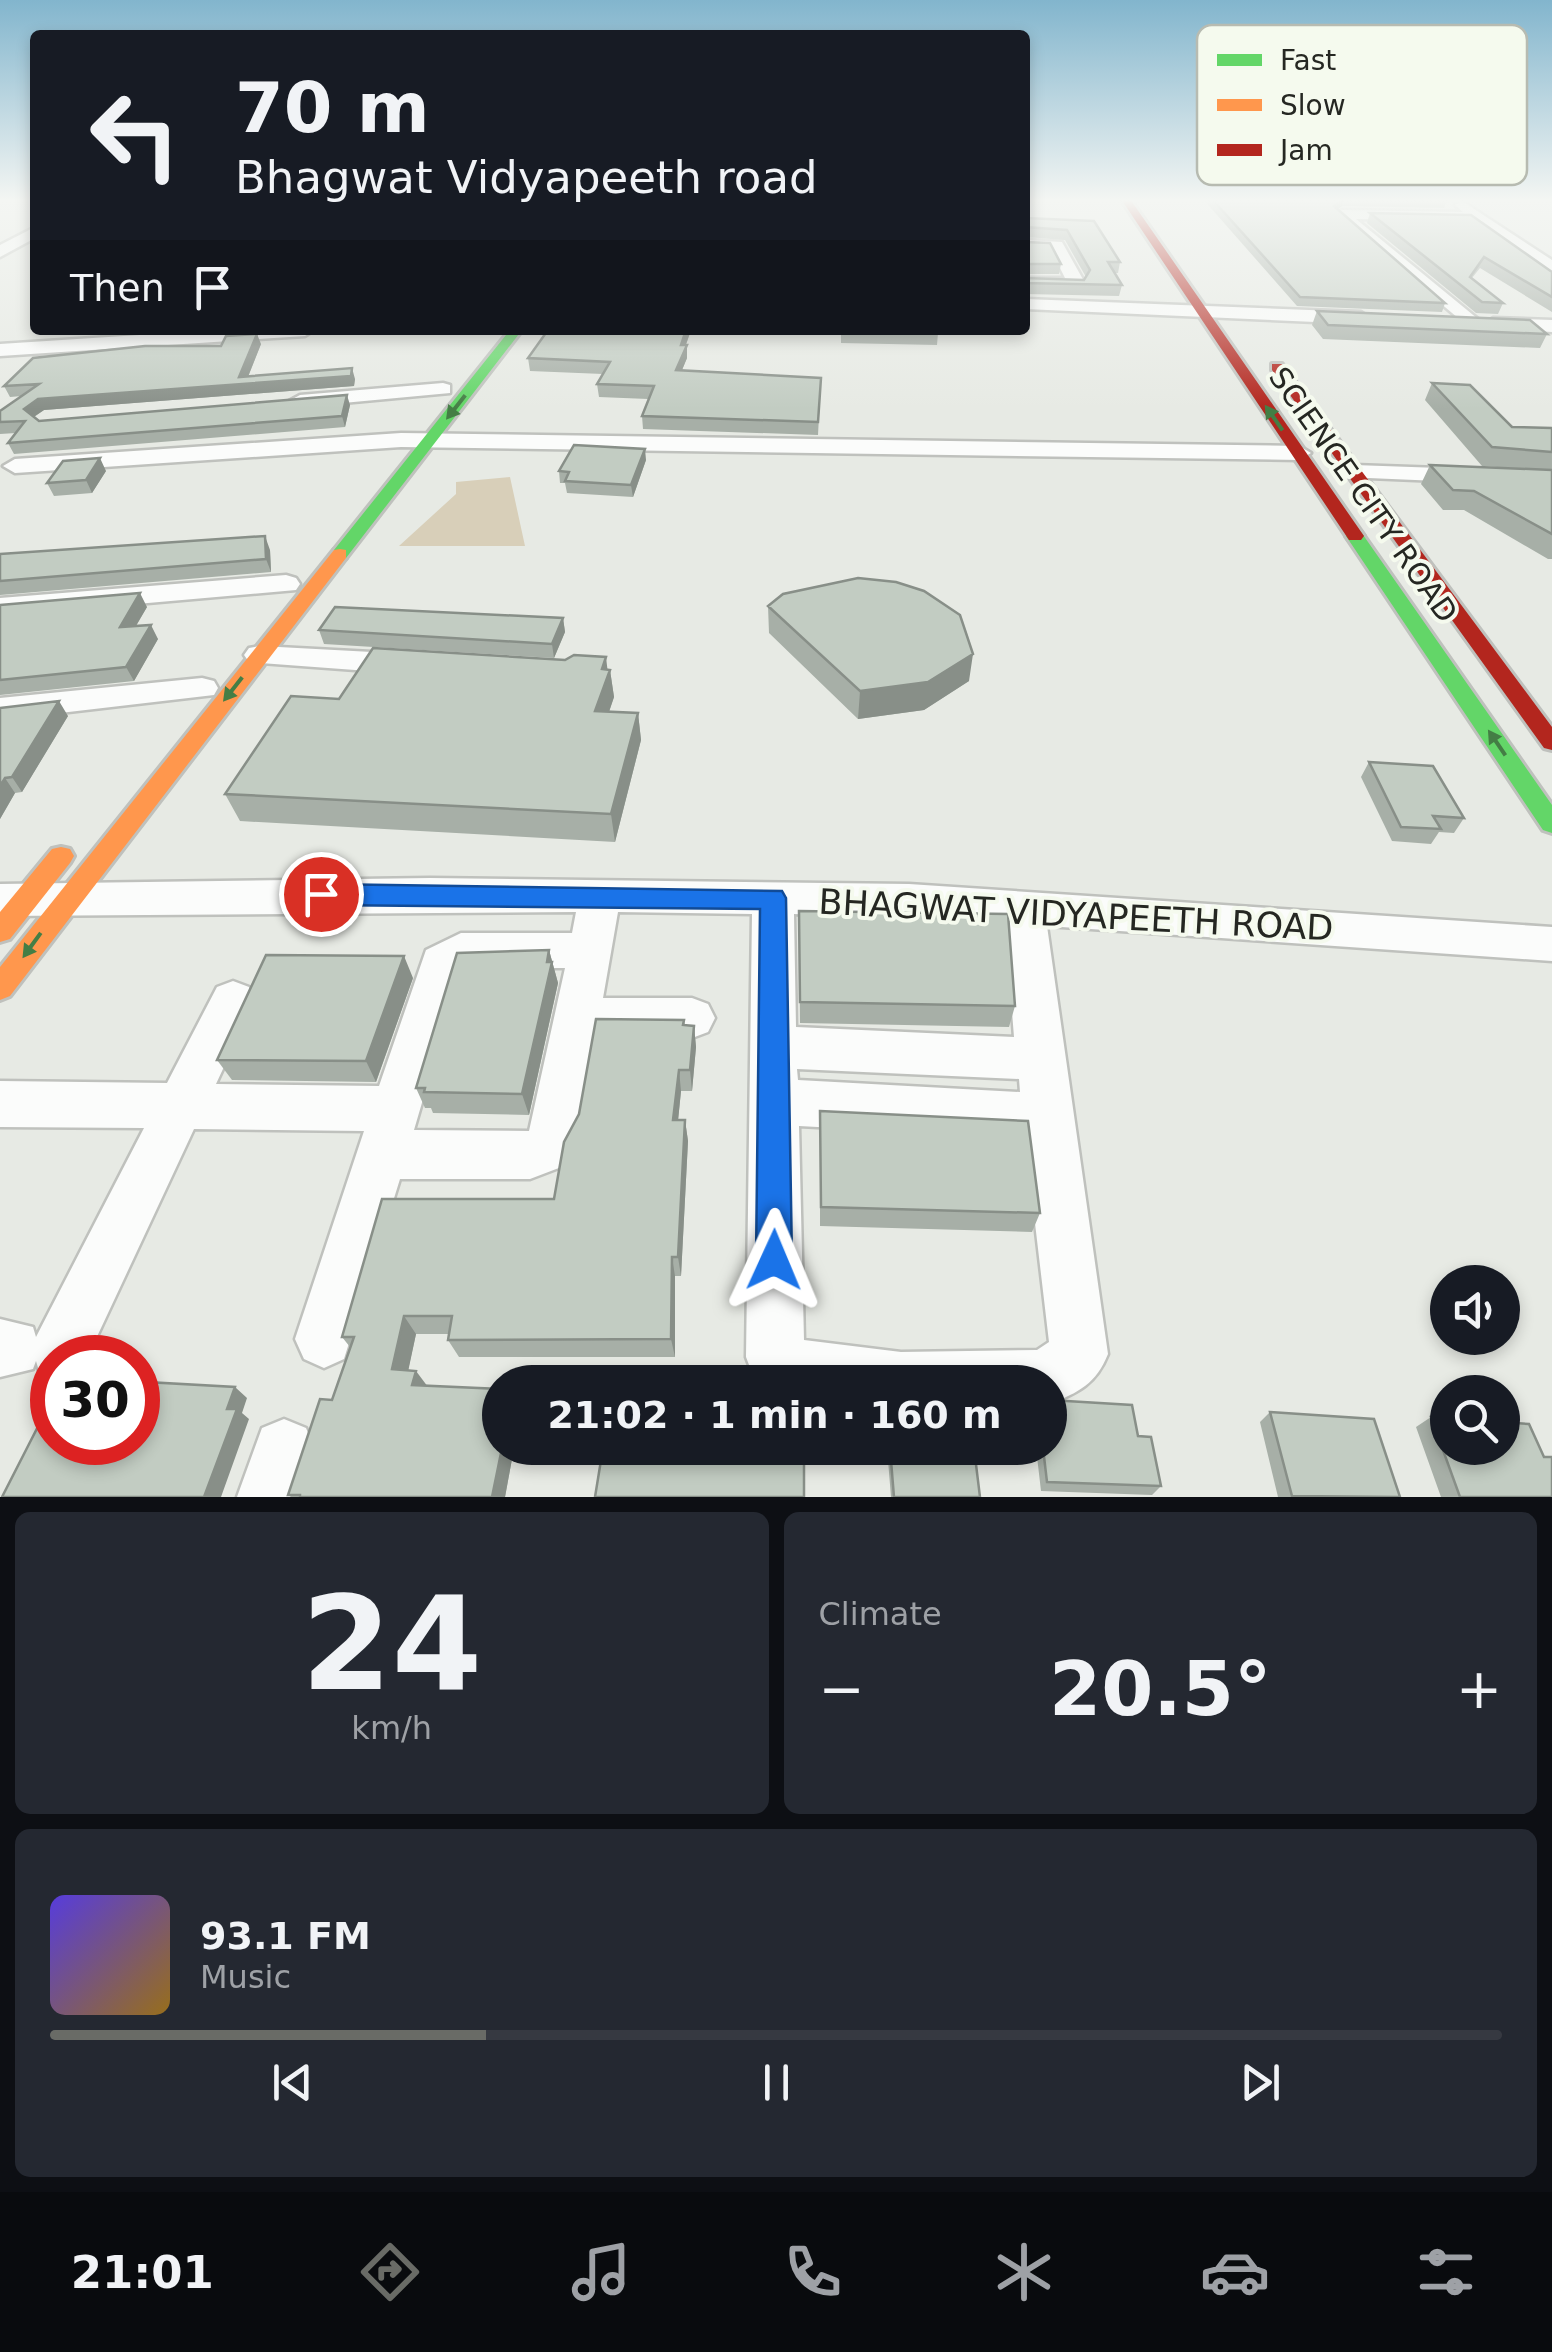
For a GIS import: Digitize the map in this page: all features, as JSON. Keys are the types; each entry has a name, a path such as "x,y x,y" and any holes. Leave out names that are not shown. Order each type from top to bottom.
{"main road":[{"name":"SCIENCE CITY ROAD","path":"1171,269 1552,824"},
{"path":"1230,304 1552,743"},
{"path":"262,614 490,335"},
{"path":"0,988 512,335"},
{"path":"176,718 208,681"},
{"path":"0,931 13,899 76,838"}],"street":[{"path":"1030,282 1076,283 1069,269"},
{"path":"1407,269 1471,323"},
{"path":"1030,304 1198,310 1230,304 1373,318"},
{"path":"1432,321 1552,326"},
{"path":"0,350 212,335"},
{"path":"275,403 444,390"},
{"path":"16,466 401,440 1298,454"},
{"path":"1354,472 1552,479"},
{"path":"0,607 286,584"},
{"path":"260,655 435,665"},
{"path":"0,709 208,681"},
{"path":"0,1104 180,1106 390,1132 530,1155 546,1149 556,1134 600,896"},
{"name":"BHAGWAT VIDYAPEETH ROAD","path":"13,899 600,896 909,900 1552,944"},
{"path":"773,898 775,1358 796,1370 835,1378 1036,1380 1062,1370 1079,1354 1040,1059 1025,908"},
{"path":"324,1339 441,964 451,953 590,951"},
{"path":"24,1348 180,1106 233,1000"},
{"path":"578,1017 692,1018"},
{"path":"776,1048 1040,1059"},
{"path":"776,1102 1048,1116"}],"shaded area":[{"path":"510,477 525,546 399,546 456,494 456,482"}],"building":[{"path":"1112,269 1122,285 1030,283 1030,278 1084,280 1090,270"},
{"path":"1275,269 1406,269 1445,303 1300,297"},
{"path":"1440,269 1476,269 1470,277 1503,303 1482,302"},
{"path":"1504,269 1548,269 1552,272 1552,297"},
{"path":"1317,311 1530,320 1547,334 1328,325"},
{"path":"257,335 239,377 352,368 351,376 38,399 24,409 39,421 347,395 342,416 8,443 25,421 0,422 0,411 39,384 4,386 33,358 145,346 221,346 226,336"},
{"path":"544,335 684,335 681,345 687,345 676,370 821,378 818,422 642,416 654,386 597,384 610,362 528,358"},
{"path":"1432,383 1470,385 1512,427 1552,428 1552,452 1492,447"},
{"path":"574,445 645,449 631,485 565,481 569,472 559,471"},
{"path":"100,458 86,480 47,483 63,461"},
{"path":"1430,465 1552,470 1552,534 1474,491 1453,490"},
{"path":"265,536 266,559 0,581 0,554"},
{"path":"858,578 896,582 924,591 960,615 973,654 928,682 860,691 768,606 783,594"},
{"path":"140,593 120,627 151,625 126,667 0,680 0,605"},
{"path":"335,607 563,618 552,644 319,630"},
{"path":"373,648 565,660 574,655 606,657 602,669 610,670 595,711 638,713 611,814 225,794 291,696 339,699"},
{"path":"59,701 12,777 5,778 0,786 0,708"},
{"path":"1369,762 1433,766 1464,818 1433,816 1441,829 1401,827"},
{"path":"799,911 1008,914 1015,1006 800,1002"},
{"path":"549,950 547,962 552,962 522,1094 424,1092 425,1088 416,1088 457,953"},
{"path":"266,955 404,956 366,1061 217,1060"},
{"path":"596,1019 684,1020 683,1025 694,1026 690,1070 679,1070 673,1120 685,1120 678,1257 672,1257 671,1339 448,1340 452,1316 404,1316 392,1369 416,1371 412,1385 482,1388 482,1465 499,1465 492,1497 288,1495 320,1399 332,1400 354,1337 342,1337 382,1199 554,1199 564,1142 579,1114"},
{"path":"820,1111 1028,1121 1040,1213 821,1207"},
{"path":"160,1383 235,1387 227,1409 237,1409 204,1497 2,1497 30,1442 30,1465 160,1465"},
{"path":"1067,1401 1132,1405 1138,1436 1151,1437 1161,1486 1047,1482 1045,1465 1067,1465"},
{"path":"1270,1412 1374,1419 1400,1497 1292,1496"},
{"path":"1520,1423 1529,1424 1544,1457 1552,1457 1552,1497 1460,1497 1448,1465 1520,1465"},
{"path":"600,1465 804,1465 804,1497 595,1497"},
{"path":"891,1465 976,1465 980,1497 894,1497"}],"traffic: fast":[{"path":"340,554 512,335"},
{"path":"1355,536 1552,824"}],"traffic: slow":[{"path":"0,988 340,554"},
{"path":"0,931 61,856"}],"traffic: jam":[{"path":"1173,269 1355,536"},
{"path":"1277,367 1552,743"}],"route":[{"path":"321,894 773,898 777,1117 774,1260"}]}
